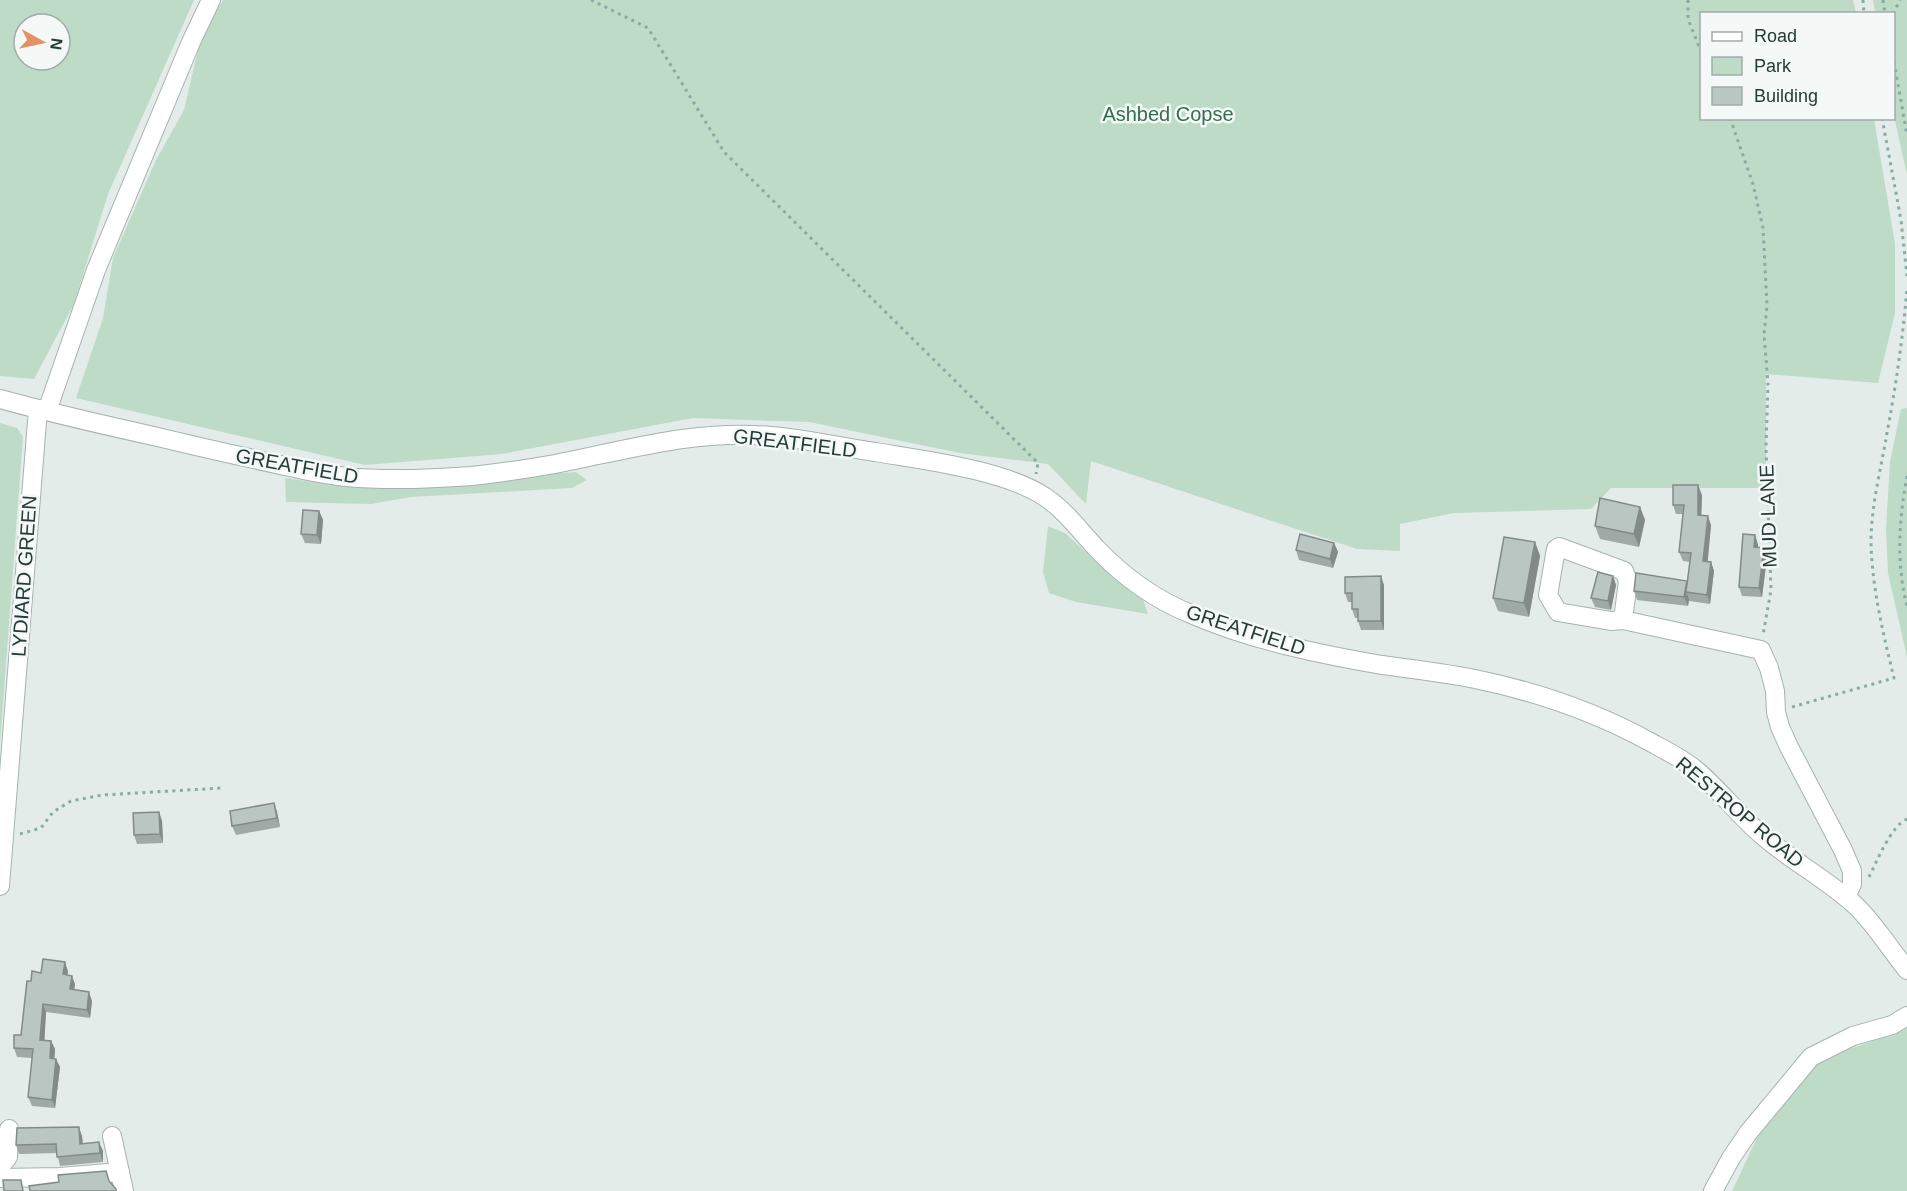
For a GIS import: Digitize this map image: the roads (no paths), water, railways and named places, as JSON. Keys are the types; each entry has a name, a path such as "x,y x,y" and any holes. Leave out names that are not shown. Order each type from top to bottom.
{"street":[{"name":"LYDIARD GREEN","path":"0,886 42,410 96,270 191,42 211,0"},
{"name":"GREATFIELD","path":"0,399 234,455 351,478 414,479 471,476 551,465 668,440 736,434 780,436 922,460 1003,479 1034,490 1058,507 1118,569 1150,593 1186,613 1292,647 1348,659 1473,679"},
{"path":"1623,620 1628,581 1624,571 1558,547 1548,595 1558,612 1611,621 1623,620 1761,650 1769,668 1775,691 1776,711 1789,747 1852,871 1849,891"},
{"name":"RESTROP ROAD","path":"1473,679 1559,701 1601,717 1673,755 1698,771 1759,833 1785,854 1849,891 1861,911 1907,970"},
{"path":"1713,1191 1748,1133 1811,1057 1853,1036 1892,1025 1907,1016"},
{"path":"0,1167 8,1157 9,1129"},
{"path":"112,1136 124,1191"},
{"path":"0,1178 60,1177 120,1172"}],"park label":[{"name":"Ashbed Copse","path":"1168,114"}]}
